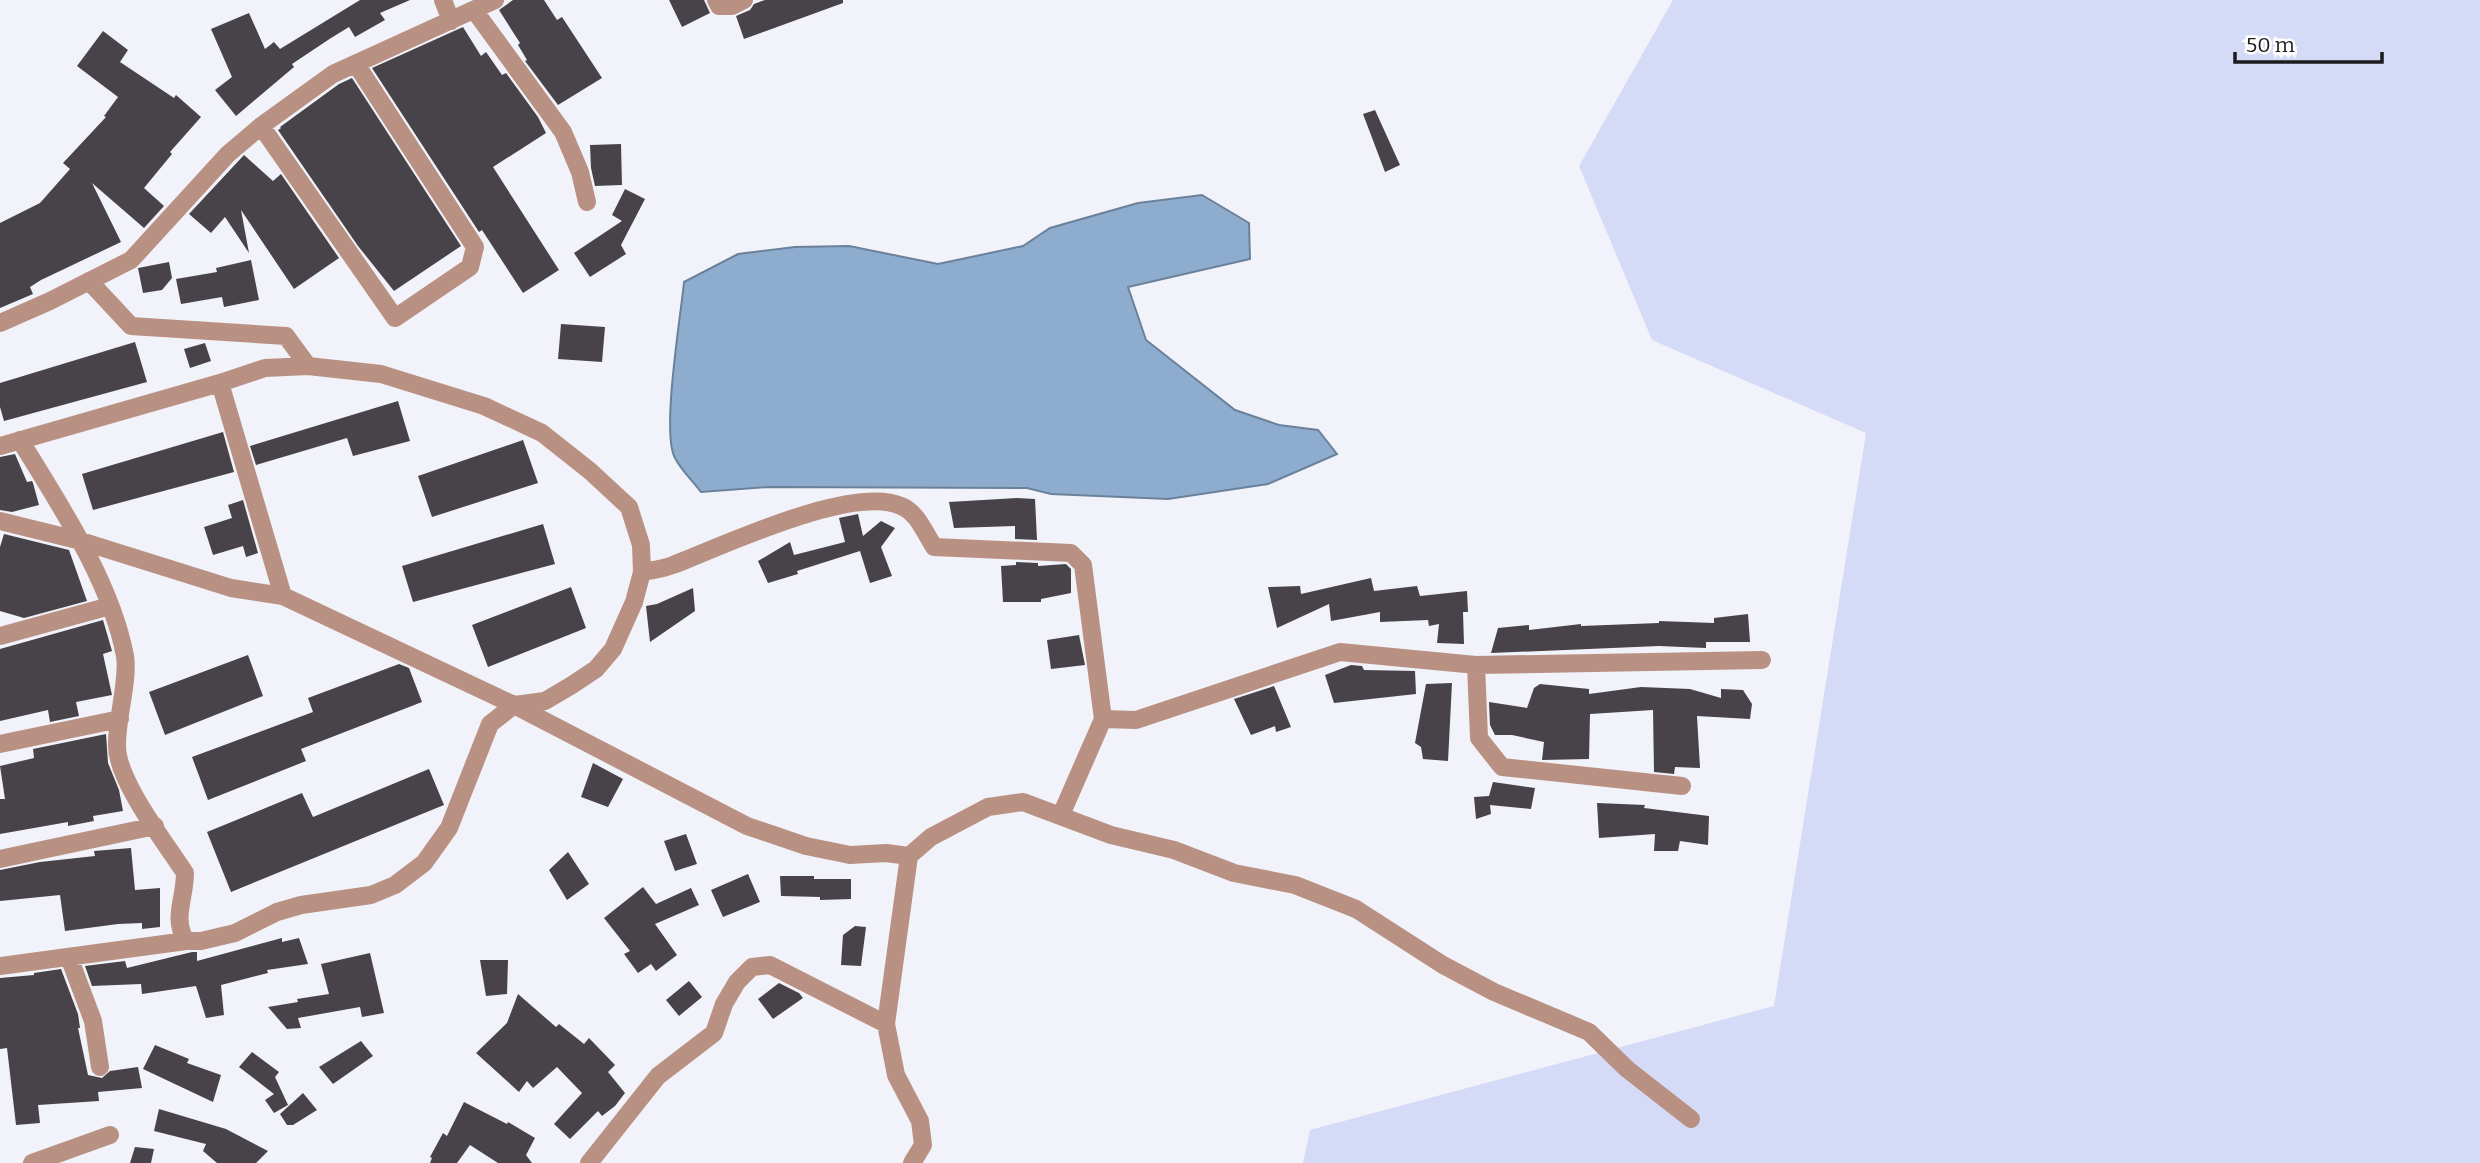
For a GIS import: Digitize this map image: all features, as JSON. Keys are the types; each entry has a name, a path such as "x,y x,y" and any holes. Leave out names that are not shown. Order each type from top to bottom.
{"street":[{"path":"443,0 451,21"},
{"path":"0,323 131,260 228,154 261,126 333,75 495,0"},
{"path":"716,0 719,6 732,6 744,0"},
{"path":"474,10 563,132 580,172 587,202"},
{"path":"261,126 395,318 470,267 475,247 356,64"},
{"path":"89,281 131,326 286,335 308,366"},
{"path":"0,446 265,368 308,366 381,374 484,406 542,433 590,471 629,507 641,545 642,572 634,602 613,649 596,669 545,701 514,705 491,724 449,828 424,863 395,885 371,895 301,905 277,912 235,933 201,942 186,941 0,966"},
{"path":"220,383 284,596"},
{"path":"20,440 81,541 110,606 125,658 117,748 123,776 185,873 185,891 178,916 178,928 186,941"},
{"path":"642,572 670,566 718,545 845,503 876,500 902,506 914,515 934,547 1071,553 1083,565 1103,719 1061,815"},
{"path":"0,521 81,541 231,588 284,596 514,705 747,826 806,846 850,855 886,853 909,856"},
{"path":"0,636 110,606"},
{"path":"1103,719 1136,720 1340,652 1476,665 1762,660"},
{"path":"1476,665 1479,738 1502,767 1682,786"},
{"path":"0,744 120,719"},
{"path":"912,1163 923,1145 920,1121 896,1075 886,1024 909,856 931,837 988,807 1023,802 1111,835 1174,850 1234,873 1295,885 1356,909 1443,965 1494,992 1589,1032 1627,1069 1691,1119"},
{"path":"0,859 155,826"},
{"path":"69,957 93,1021 100,1067"},
{"path":"589,1163 658,1076 714,1033 724,1003 737,982 752,967 770,965 886,1024"},
{"path":"32,1163 110,1135"}],"shaded area":[{"path":"1673,0 2480,0 2480,1163 1303,1163 1310,1130 1774,1006 1866,433 1652,340 1579,166"},
{"path":"1202,195 1249,223 1250,259 1128,287 1146,340 1235,410 1279,425 1318,430 1337,454 1268,484 1168,499 1051,494 1027,488 769,487 701,492 675,458 671,445 671,400 684,282 738,254 795,247 849,246 938,264 1023,246 1050,228 1138,203"}],"building":[{"path":"360,0 410,0 380,13 385,20 355,37 349,27 292,64 294,67 236,116 215,90 232,77 211,29 249,13 265,49 274,42 280,49"},
{"path":"513,0 544,0 557,20 562,17 602,78 558,105 525,61 527,60 518,45 520,43 499,10"},
{"path":"669,0 704,0 710,13 682,27"},
{"path":"765,0 843,0 843,3 744,39 736,16"},
{"path":"463,27 481,56 486,52 502,75 506,73 538,117 546,133 493,167 559,270 523,293 482,230 479,232 372,68"},
{"path":"103,31 128,50 120,62 174,98 176,95 201,117 170,152 172,154 144,188 164,206 144,228 92,183 121,242 41,280 30,287 33,294 0,308 0,223 40,203 70,169 63,163 106,117 104,116 118,97 77,66"},
{"path":"352,78 461,246 394,291 358,246 278,130 339,84"},
{"path":"1375,110 1400,165 1385,172 1363,114"},
{"path":"621,144 622,185 595,186 590,145"},
{"path":"244,155 273,181 281,174 339,258 294,289 241,210 249,253 225,217 211,233 189,214"},
{"path":"625,189 645,199 621,245 626,254 590,277 574,253 622,221 612,215"},
{"path":"251,260 259,300 224,307 222,297 181,304 176,279 217,272 216,268"},
{"path":"169,262 172,278 162,290 143,293 138,268"},
{"path":"561,324 605,327 602,362 558,359"},
{"path":"135,342 147,382 4,421 0,407 0,383"},
{"path":"205,343 211,361 190,368 184,349"},
{"path":"398,401 410,441 353,456 347,438 256,465 250,446"},
{"path":"223,432 234,472 93,510 82,474"},
{"path":"523,440 538,483 432,517 418,476"},
{"path":"15,454 27,482 33,483 39,505 12,512 0,510 0,457"},
{"path":"1035,499 1037,540 1015,539 1015,526 954,528 949,502"},
{"path":"243,500 258,553 246,557 243,546 213,555 204,527 232,518 228,505"},
{"path":"858,514 863,536 881,521 895,528 881,547 892,576 870,583 860,551 768,583 758,561 790,542 794,555 845,542 839,518"},
{"path":"543,524 555,564 413,602 402,566"},
{"path":"4,534 69,550 87,601 24,618 0,611 0,547"},
{"path":"1016,562 1038,563 1038,566 1066,564 1071,569 1071,593 1041,599 1041,602 1003,602 1001,566 1016,565"},
{"path":"1371,578 1374,591 1417,586 1420,596 1467,591 1468,612 1463,612 1464,644 1437,643 1439,624 1429,626 1428,620 1380,622 1380,612 1331,621 1329,604 1277,628 1268,587 1300,586 1301,594"},
{"path":"571,587 586,628 488,667 472,625"},
{"path":"693,588 695,611 650,642 646,606"},
{"path":"1748,614 1750,642 1706,642 1706,648 1659,646 1491,653 1498,628 1529,625 1529,630 1581,624 1659,621 1714,623 1714,618"},
{"path":"103,620 112,651 103,654 112,695 76,702 79,716 50,722 48,710 0,721 0,649"},
{"path":"1079,635 1085,665 1051,669 1047,640"},
{"path":"248,655 263,696 165,735 149,692"},
{"path":"399,664 409,668 422,702 301,749 306,761 208,800 192,757 313,712 308,698"},
{"path":"1351,665 1362,666 1364,670 1415,671 1416,694 1334,703 1325,675"},
{"path":"1452,683 1448,761 1423,759 1421,747 1415,743 1426,684"},
{"path":"1540,684 1589,689 1589,694 1641,687 1690,689 1721,698 1721,689 1743,690 1752,704 1750,719 1697,716 1700,768 1675,767 1674,774 1654,772 1653,710 1590,714 1589,759 1542,760 1544,742 1512,735 1495,735 1490,725 1489,702 1527,708 1534,688"},
{"path":"1274,686 1291,727 1276,732 1275,726 1251,735 1234,699"},
{"path":"106,734 108,763 119,790 123,811 93,816 94,821 68,826 68,822 0,834 0,799 5,799 0,766 34,758 33,749"},
{"path":"593,763 623,779 608,807 581,797"},
{"path":"429,769 444,805 231,892 207,832 302,793 313,817"},
{"path":"1493,782 1535,788 1531,809 1490,805 1491,814 1476,819 1474,797 1489,796"},
{"path":"1597,803 1645,805 1644,808 1709,816 1708,845 1680,841 1678,851 1654,851 1655,834 1599,838"},
{"path":"686,834 697,864 675,871 664,841"},
{"path":"131,848 135,890 160,888 160,927 142,929 142,923 118,924 65,931 60,895 0,901 0,870 95,856 94,851"},
{"path":"568,852 589,884 567,900 549,870"},
{"path":"748,874 760,902 723,917 711,890"},
{"path":"780,876 851,879 851,899 820,900 820,897 781,896"},
{"path":"643,887 656,904 691,888 699,905 655,924 677,955 656,971 651,964 638,973 624,954 630,951 604,918"},
{"path":"855,926 866,927 861,966 841,965 843,935"},
{"path":"282,938 282,942 299,938 308,964 267,970 268,973 221,985 224,1015 206,1018 196,986 142,994 141,984 92,986 85,966 125,961 127,968 192,952 197,952 197,961"},
{"path":"370,953 384,1013 362,1017 360,1007 298,1018 301,1028 287,1029 268,1007 329,994 321,964"},
{"path":"480,960 508,960 507,994 486,996"},
{"path":"61,969 78,1014 78,1028 88,1075 102,1078 110,1071 138,1067 142,1088 98,1092 99,1101 38,1105 40,1123 16,1125 7,1048 0,1049 0,978"},
{"path":"689,981 702,997 679,1016 666,1000"},
{"path":"779,983 799,993 803,998 773,1019 758,999"},
{"path":"518,994 556,1027 559,1024 584,1044 589,1038 615,1065 608,1072 625,1093 615,1106 602,1116 598,1111 570,1139 554,1124 582,1093 557,1067 533,1088 527,1081 519,1092 476,1053 507,1023"},
{"path":"361,1041 373,1056 333,1084 319,1067"},
{"path":"155,1045 189,1059 187,1063 221,1075 213,1102 143,1069"},
{"path":"252,1052 279,1072 275,1077 288,1105 274,1113 265,1100 274,1094 239,1067"},
{"path":"303,1093 317,1110 293,1125 287,1125 280,1114"},
{"path":"464,1102 535,1138 526,1155 532,1163 498,1163 470,1145 457,1163 430,1163 430,1157 443,1133 447,1136"},
{"path":"159,1109 226,1129 268,1151 256,1163 217,1163 203,1151 206,1144 154,1131"},
{"path":"135,1147 154,1149 151,1163 130,1163"}]}
